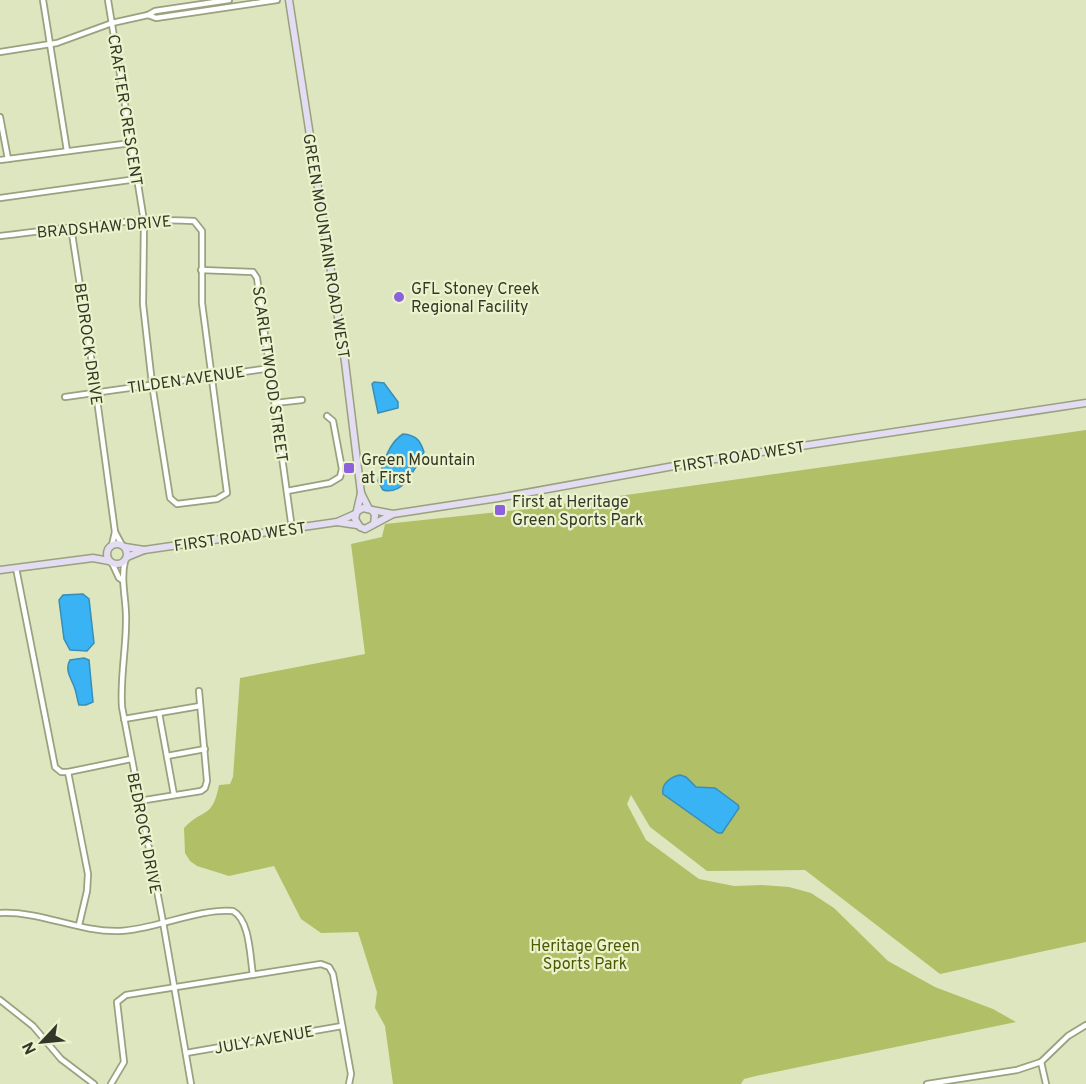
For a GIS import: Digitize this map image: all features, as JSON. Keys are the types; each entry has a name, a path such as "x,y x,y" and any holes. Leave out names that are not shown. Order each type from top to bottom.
{"street":[{"path":"43,0 67,150"},
{"name":"CRAFTER CRESCENT","path":"108,0 144,221 143,304 152,384"},
{"path":"0,52 50,44 155,11 229,0"},
{"path":"148,15 156,18 248,2 277,0"},
{"name":"GREEN MOUNTAIN ROAD WEST","path":"289,0 345,362 361,493 357,512"},
{"path":"0,117 8,159"},
{"path":"0,160 131,142"},
{"path":"0,198 137,179"},
{"name":"BRADSHAW DRIVE","path":"0,236 144,221 194,221 202,231 201,303 226,493 217,499 177,504 170,498 152,384"},
{"name":"BEDROCK DRIVE","path":"71,227 115,532 124,546"},
{"name":"SCARLETWOOD STREET","path":"201,270 253,272 257,278 292,529"},
{"name":"TILDEN AVENUE","path":"65,397 271,368"},
{"path":"275,403 302,400"},
{"name":"FIRST ROAD WEST","path":"370,509 393,514 505,497 696,462 1086,403"},
{"path":"287,491 330,483 340,477 342,470 333,421 327,416"},
{"name":"GREEN MOUNTAIN ROAD WEST","path":"361,493 370,509"},
{"path":"363,508 370,509 376,519 374,525 366,529 357,525 355,519 357,512 363,508"},
{"name":"FIRST ROAD WEST","path":"337,522 357,512"},
{"name":"FIRST ROAD WEST","path":"374,525 393,514"},
{"name":"FIRST ROAD WEST","path":"0,570 93,558 119,564 144,550 337,522 357,525"},
{"name":"BEDROCK DRIVE","path":"109,548 115,532"},
{"path":"124,546 126,559"},
{"name":"FIRST ROAD WEST","path":"93,558 109,548 124,546 144,550"},
{"path":"109,548 110,562"},
{"name":"BEDROCK DRIVE","path":"126,559 122,580 126,606 121,693 124,718 191,1084"},
{"name":"BEDROCK DRIVE","path":"110,562 122,580"},
{"path":"16,568 53,761 61,772 68,772 131,759"},
{"path":"139,801 201,791 205,788 207,781 199,691"},
{"path":"124,718 200,706"},
{"path":"159,713 174,795"},
{"path":"167,756 205,749"},
{"path":"68,772 88,874 87,891 79,925"},
{"path":"0,913 28,914 110,931 123,931 224,911 237,913 245,925 253,975"},
{"path":"111,1084 124,1062 117,1002 126,995 321,964 327,965 333,974 351,1074 349,1084"},
{"path":"0,1000 33,1026 61,1059 94,1084"},
{"path":"927,1084 1017,1070 1041,1062 1068,1036 1086,1025"},
{"name":"JULY AVENUE","path":"186,1053 342,1026"},
{"path":"1041,1062 1046,1084"}],"green space":[{"name":"Heritage Green Sports Park","path":"1086,430 1086,942 940,974 805,870 707,871 650,827 631,795 627,804 646,840 699,879 734,886 789,887 811,893 834,908 888,961 935,987 993,1009 1016,1022 756,1076 744,1079 741,1084 393,1084 385,1026 375,1008 377,992 358,932 321,933 301,919 274,866 229,876 197,866 185,853 184,828 210,808 219,785 230,784 233,777 240,678 365,654 351,544 382,537 385,524 527,509"}],"water":[{"path":"374,382 384,383 398,402 398,408 378,413 372,384"},
{"path":"403,434 417,439 424,452 413,473 403,485 390,491 383,490 378,481 384,461 393,443"},
{"path":"83,594 89,599 94,643 87,651 70,650 64,639 59,600 63,595"},
{"path":"84,658 89,660 93,702 79,705 69,675 68,664 70,660"},
{"path":"680,775 686,777 696,787 715,788 738,805 739,808 722,833 718,833 663,794 663,787 667,782"}],"place":[{"name":"GFL Stoney Creek Regional Facility","path":"399,297"},
{"name":"Green Mountain at First","path":"349,468"},
{"name":"First at Heritage Green Sports Park","path":"500,510"}]}
